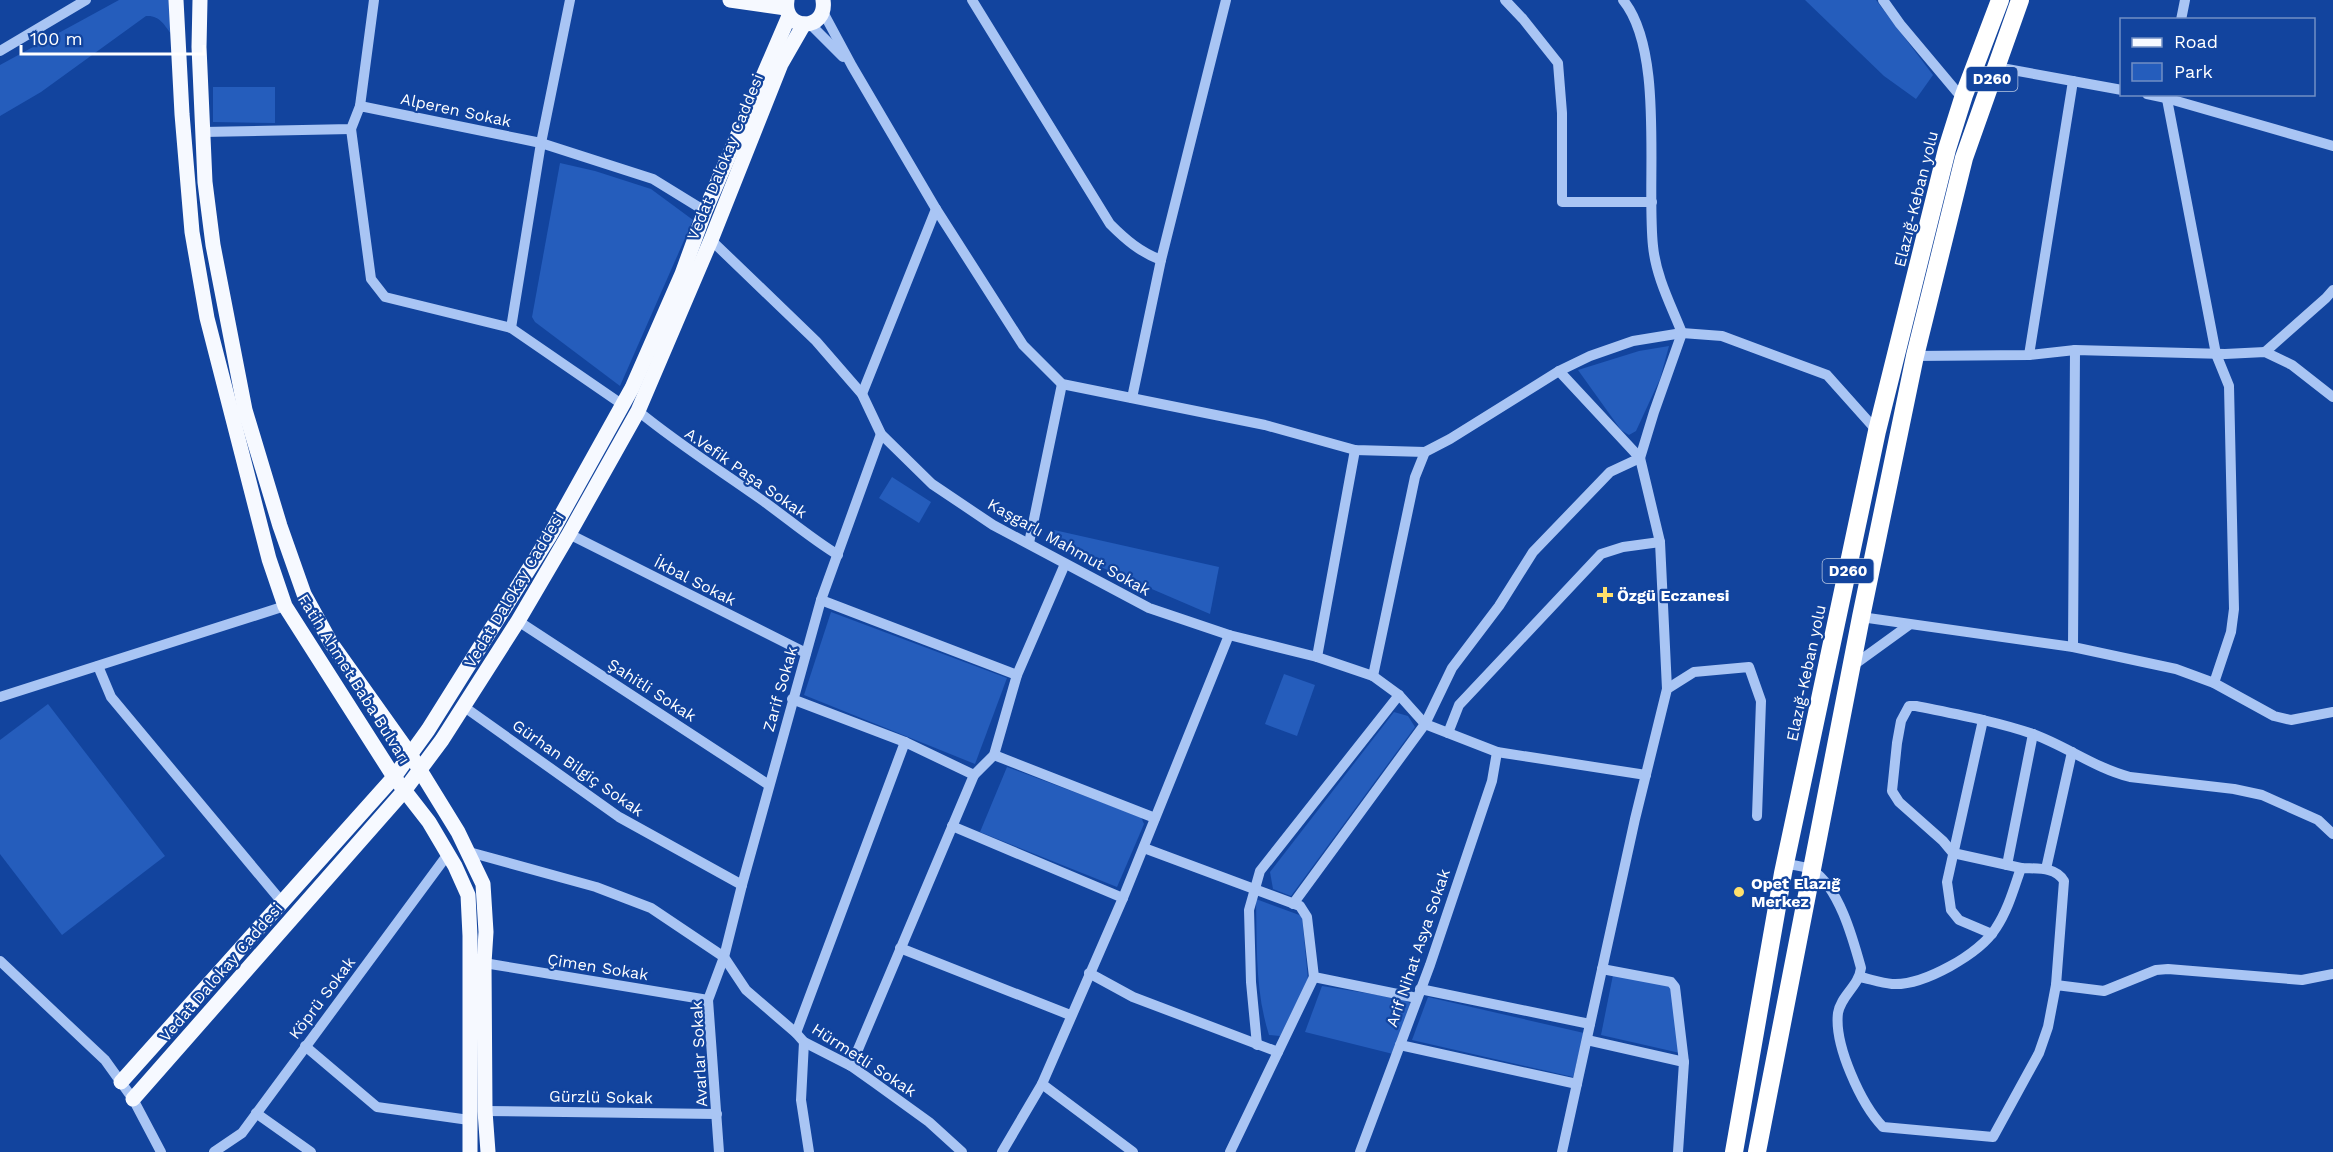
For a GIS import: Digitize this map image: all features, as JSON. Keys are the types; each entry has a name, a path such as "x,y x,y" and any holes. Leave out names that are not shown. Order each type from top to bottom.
{"highway":[{"name":"Elazığ-Keban yolu","path":"1734,1152 1785,864 1877,431 1947,149 1964,95 2000,0"},
{"name":"D260","path":"1757,1152 1861,617 1915,356 1964,158 2020,0"}],"main road":[{"name":"Fatih Ahmet Baba Bulvarı","path":"176,0 182,114 192,232 205,307 222,382 285,606 394,777 429,822 448,854 468,896 470,1152"},
{"name":"Fatih Ahmet Baba Bulvarı","path":"200,0 199,47 205,182 213,245 245,410 280,526 304,594 331,643 410,754 469,852 483,884 486,932 484,963 485,1111 488,1152"},
{"path":"730,0 787,8 798,23 807,24"},
{"name":"Vedat Dalokay Caddesi","path":"133,1099 404,791 518,621 638,411 711,240 781,64 807,24 820,17 825,4"},
{"name":"Vedat Dalokay Caddesi","path":"121,1082 394,777 428,730 549,537 632,388 682,274 787,8"}],"street":[{"path":"0,51 86,0"},
{"path":"374,0 360,106 351,129 371,279 385,297 511,328 623,405"},
{"path":"511,328 542,143 570,0"},
{"path":"972,0 1110,224 1127,241 1146,254 1161,260"},
{"path":"1132,398 1161,260 1226,0"},
{"path":"1562,1152 1666,689 1660,542 1640,458 1653,412 1682,333 1662,284 1653,248 1651,118 1644,48 1630,9 1623,0"},
{"path":"1883,0 1900,24 1958,92 1964,95"},
{"path":"2181,18 2184,0"},
{"path":"1512,2 1558,63 1562,113 1562,202 1652,202"},
{"path":"825,4 852,66 936,209 1023,345 1062,384 1265,425 1355,450 1425,452 1450,440 1559,371 1590,356 1633,341 1682,333 1722,336 1827,375 1877,431"},
{"path":"807,24 852,66"},
{"path":"1996,67 2120,90"},
{"path":"2029,355 2073,81"},
{"path":"2214,683 2231,632 2235,580 2229,386 2216,354 2166,96 2333,146"},
{"name":"Alperen Sokak","path":"360,106 542,143 652,179 705,211"},
{"path":"203,132 351,129"},
{"path":"862,394 936,209"},
{"name":"Kaşgarlı Mahmut Sokak","path":"711,240 816,341 862,394 881,434 932,484 993,525 1149,608 1229,635 1317,657 1373,676 1399,695 1425,724 1497,752 1646,775"},
{"path":"2265,352 2333,290"},
{"path":"1915,356 2029,355 2075,350 2216,354 2265,352 2292,365 2333,397"},
{"path":"2073,648 2075,350"},
{"path":"1559,371 1640,458"},
{"path":"1029,543 1062,384"},
{"name":"A.Vefik Paşa Sokak","path":"638,411 679,444 777,511 810,538 838,555"},
{"name":"Zarif Sokak","path":"724,957 792,699 821,600 881,434"},
{"path":"1317,657 1355,450"},
{"path":"1373,676 1415,477 1425,452"},
{"path":"1293,904 1425,724 1452,668 1499,606 1533,552 1610,472 1640,458"},
{"name":"İkbal Sokak","path":"569,534 806,653"},
{"path":"1448,733 1459,705 1601,554 1623,547 1660,542"},
{"path":"851,1066 975,775 994,755 1017,675 1065,564"},
{"path":"821,600 1017,675"},
{"path":"0,697 285,606"},
{"path":"1861,617 2073,648 2176,669 2214,683 2274,716 2291,720 2333,712"},
{"name":"Şahitli Sokak","path":"518,621 769,785"},
{"path":"1851,668 1909,625"},
{"path":"1002,1152 1042,1084 1144,848 1229,635"},
{"path":"98,666 111,697 282,902"},
{"path":"1666,689 1694,672 1749,667 1761,701 1757,816"},
{"path":"1257,1044 1251,982 1249,910 1260,871 1399,695"},
{"path":"792,699 905,742 975,775"},
{"name":"Gürhan Bilgiç Sokak","path":"463,706 619,818 742,885"},
{"path":"1785,864 1811,869 1829,886 1837,900 1859,960 1860,977 1838,1011 1839,1028 1842,1049 1873,1117 1883,1127 1994,1137 2039,1053 2048,1027 2056,985 2064,881 2060,875 2046,869 2021,868 1953,853 1943,841 1899,802 1892,791 1901,721 1909,706 1983,720 2033,734 2114,772 2130,777 2234,789 2262,795 2318,820 2333,834"},
{"path":"1983,720 1947,882 1951,910 1959,920 1992,934"},
{"path":"2007,865 2033,734"},
{"path":"796,1033 905,742"},
{"name":"Arif Nihat Asya Sokak","path":"1360,1152 1400,1045 1492,781 1497,752"},
{"path":"2046,869 2072,752"},
{"path":"994,755 1155,818"},
{"path":"952,826 1123,898"},
{"path":"1144,848 1300,906 1307,916 1314,977 1233,1151"},
{"name":"Hürmetli Sokak","path":"469,852 596,887 651,908 724,957 746,990 804,1042 851,1066 929,1122 962,1152"},
{"name":"Köprü Sokak","path":"214,1152 242,1133 448,854"},
{"path":"1860,977 1891,984 1918,979 1970,955 1992,934 2006,911 2021,868"},
{"path":"900,948 1070,1015"},
{"name":"Avarlar Sokak","path":"719,1152 708,1000 724,957"},
{"path":"0,961 105,1060 133,1099 161,1152"},
{"name":"Çimen Sokak","path":"484,963 708,1000"},
{"path":"1602,969 1671,982 1676,987 1684,1062 1678,1152"},
{"path":"2056,985 2104,991 2156,970 2168,969 2302,980 2333,974"},
{"path":"1089,973 1133,997 1278,1052"},
{"path":"1314,977 1590,1024"},
{"path":"1587,1040 1684,1062"},
{"path":"804,1042 801,1100 809,1152"},
{"path":"1400,1045 1577,1084"},
{"path":"305,1046 377,1107 469,1120"},
{"path":"1042,1084 1133,1152"},
{"name":"Gürzlü Sokak","path":"485,1111 717,1114"},
{"path":"256,1113 311,1152"},
{"path":"948,1140 950,1152"}],"green space":[{"path":"119,0 170,0 172,35 158,19 146,16 41,92 0,116 0,65"},
{"path":"1805,0 1876,0 1933,75 1916,99 1884,76"},
{"path":"213,87 275,87 275,123 213,122"},
{"path":"560,163 595,171 651,189 693,220 620,386 535,322 532,317"},
{"path":"1669,346 1660,379 1636,431 1629,435 1621,430 1578,370 1639,351"},
{"path":"892,477 931,502 919,523 879,498"},
{"path":"1054,530 1219,567 1210,614 1054,547 1048,536"},
{"path":"831,612 1007,678 975,764 804,695"},
{"path":"1284,674 1315,685 1297,736 1265,724"},
{"path":"48,704 165,856 62,935 0,854 0,740"},
{"path":"1394,712 1408,716 1415,727 1291,896 1273,889 1270,872"},
{"path":"1007,767 1141,817 1144,824 1117,887 980,832"},
{"path":"1256,899 1302,916 1308,980 1280,1036 1269,1035 1261,1002"},
{"path":"1613,975 1673,987 1680,1053 1601,1035"},
{"path":"1322,986 1403,999 1410,1003 1410,1009 1393,1054 1305,1032"},
{"path":"1428,997 1584,1033 1573,1077 1412,1040"}],"place":[{"name":"Özgü Eczanesi","path":"1605,595"},
{"name":"Opet Elazığ Merkez","path":"1739,892"}]}
